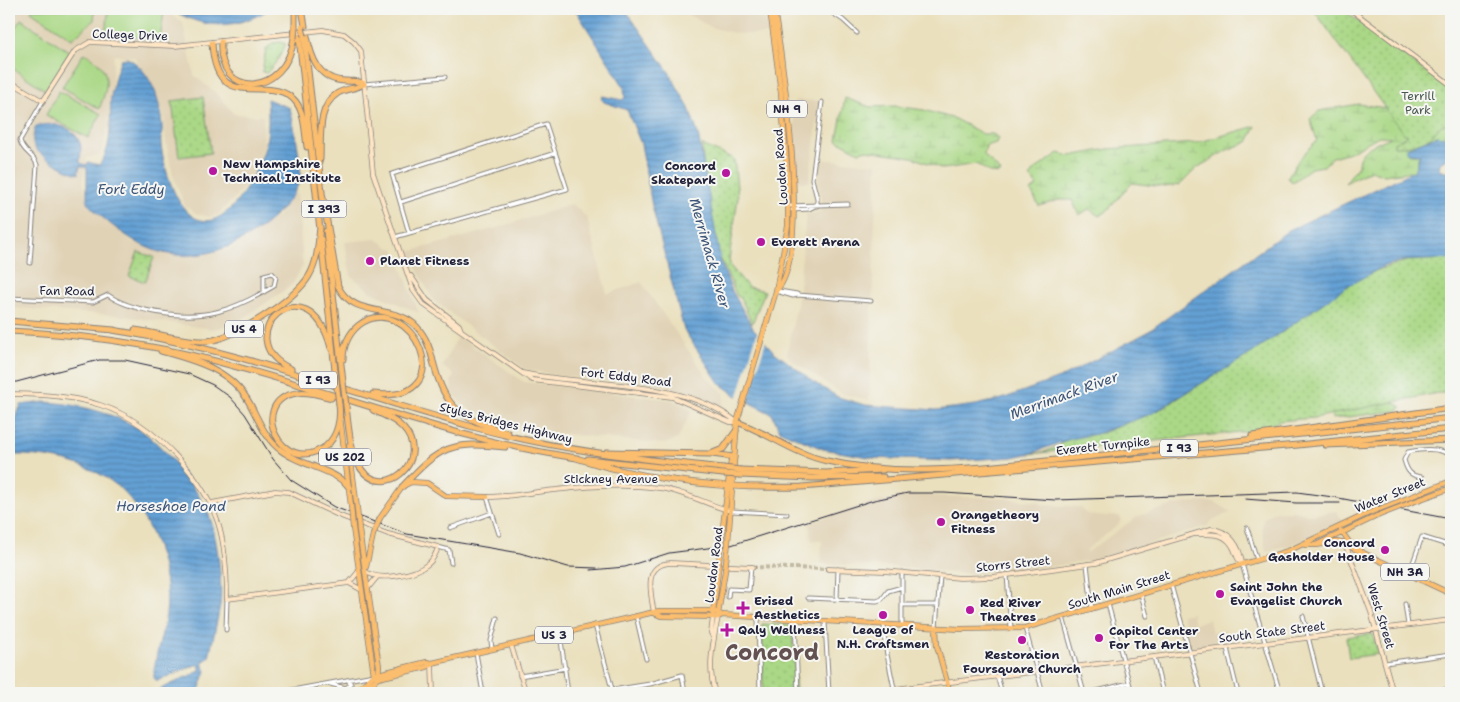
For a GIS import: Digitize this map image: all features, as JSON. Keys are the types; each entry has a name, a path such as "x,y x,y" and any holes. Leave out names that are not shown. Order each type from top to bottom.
{"highway":[{"name":"I 393","path":"295,9 300,27"},
{"name":"I 393","path":"301,9 300,27 314,182 339,406"},
{"name":"I 393","path":"301,37 320,177 348,424"},
{"path":"221,42 221,58 230,74 242,82 256,84 270,80 281,71 301,37 321,72 335,80 359,81 364,84"},
{"path":"212,43 217,68 230,83 248,90 280,91 295,101 302,114 314,182"},
{"path":"320,177 321,129 326,107 330,100 340,92 364,84"},
{"path":"322,198 338,286 344,296 358,306 395,314 414,324 426,341 440,386 451,404 469,419 522,440"},
{"name":"US 4","path":"112,330 126,329 207,341 239,331 290,296 306,282 314,265 320,227"},
{"path":"305,376 278,362 269,350 266,329 271,319 279,312 296,307 312,313 323,327 333,356"},
{"path":"341,369 346,342 362,323 376,319 390,321 404,327 414,336 422,349 424,363 421,377 415,386 396,395 359,392"},
{"name":"I 93","path":"9,322 112,330"},
{"name":"Styles Bridges Highway","path":"112,330 201,347 522,440 567,449 723,471"},
{"name":"I 93","path":"9,331 69,334 139,344 214,360 366,406"},
{"path":"139,344 195,361 221,373 240,390 270,440 280,450 298,461 339,478 349,487"},
{"path":"339,406 338,427 334,435 325,446 315,452 292,451 281,444 273,432 271,420 273,411 281,400 289,395 305,393 349,400"},
{"path":"348,424 355,458 365,472 374,478 385,480 395,478 404,472 412,457 412,447 408,435 397,422 366,406"},
{"name":"Styles Bridges Highway","path":"366,406 517,448 576,458 812,478 922,478"},
{"path":"1232,440 1238,437 1429,412 1451,407"},
{"name":"Everett Turnpike","path":"906,469 1018,464 1451,418"},
{"path":"737,422 800,453 819,459 844,464 906,469"},
{"name":"Everett Turnpike","path":"922,478 1298,446 1451,429"},
{"path":"710,454 723,448 736,431"},
{"path":"1298,446 1451,440"},
{"path":"403,486 432,457 448,448 476,444 517,448"},
{"path":"567,449 710,454 734,457"},
{"path":"576,458 597,465 644,474 730,487 802,487 922,478"},
{"name":"Styles Bridges Highway","path":"740,472 826,473 906,469"}],"main road":[{"name":"Loudon Road","path":"717,614 718,571 724,509 736,461 734,457 737,422 763,332 776,291 781,285 790,253 791,208 786,99 772,9"},
{"name":"US 202","path":"339,406 354,528 377,675"},
{"name":"US 202","path":"348,424 362,570"},
{"path":"362,570 380,518 403,486 418,481 432,485 446,496 487,497"},
{"name":"Water Street","path":"1339,530 1369,513 1451,481"},
{"name":"Loudon Road","path":"717,614 732,510 730,487"},
{"name":"Water Street","path":"1339,530 1451,488"},
{"path":"1339,530 1346,546"},
{"name":"South Main Street","path":"936,628 1025,628 1304,545 1316,544 1339,530"},
{"name":"South Main Street","path":"1304,545 1307,542 1339,530"},
{"name":"NH 3A","path":"1339,530 1359,550"},
{"path":"1316,544 1337,542 1346,546"},
{"name":"NH 3A","path":"1346,546 1359,550 1451,594"},
{"name":"US 3","path":"354,693 377,675 427,662 432,663 654,613 661,616 717,614 936,628"},
{"path":"936,628 937,646 950,693"},
{"name":"US 3","path":"361,693 377,675"}],"street":[{"path":"826,9 843,20 857,33"},
{"path":"1350,9 1451,85"},
{"name":"Fort Eddy Road","path":"212,43 324,30 338,32 350,37 360,51 373,173 395,237 417,297 450,324 522,373 672,392 699,402 737,422"},
{"name":"College Drive","path":"30,263 37,165 34,158 22,148 20,140 42,101 75,51 90,42 149,46 212,43"},
{"path":"364,84 445,77"},
{"path":"9,81 42,101"},
{"path":"816,206 817,198 812,179 822,102"},
{"path":"395,237 488,213 567,189 546,124 392,174 409,233"},
{"path":"400,202 555,153"},
{"path":"791,208 808,209 816,206 848,204"},
{"path":"272,273 276,277 276,284 264,292 264,275 272,273"},
{"path":"776,291 792,296 798,294 871,301"},
{"name":"Fan Road","path":"9,298 93,302 108,295 126,304 145,310 189,316 224,311 264,292"},
{"path":"9,394 36,394 97,404 130,416 149,429 173,453 199,482 212,503 224,542 227,599 226,630"},
{"path":"1422,476 1414,476 1407,471 1404,460 1408,452 1432,449 1443,450 1451,456"},
{"name":"Stickney Avenue","path":"487,497 522,496 570,488 650,487 675,491 724,509 732,510"},
{"path":"212,503 275,491 290,492 338,515 388,534 449,550 451,563"},
{"path":"487,497 499,534"},
{"path":"732,510 786,514"},
{"path":"450,528 492,513"},
{"path":"1247,528 1258,560"},
{"name":"Storrs Street","path":"828,568 978,578 1087,564 1196,534 1210,533 1224,537 1231,544 1242,563"},
{"path":"1409,574 1422,537 1451,546"},
{"name":"West Street","path":"1346,546 1376,630 1393,693"},
{"path":"349,583 362,570 377,577 410,572 422,568 432,560 438,547"},
{"path":"654,613 650,578 655,569 661,565 671,563 752,567 749,590 729,589 728,598"},
{"path":"1242,563 1280,693"},
{"path":"1087,564 1092,609"},
{"path":"837,599 838,569"},
{"path":"902,572 902,625"},
{"path":"1007,575 1011,629"},
{"path":"936,628 940,576"},
{"path":"227,599 349,583 365,590 377,577"},
{"path":"1171,585 1201,693"},
{"path":"808,598 877,601 882,599 888,590 902,588"},
{"path":"1141,594 1147,616"},
{"path":"1108,604 1132,693"},
{"path":"1405,604 1408,625"},
{"path":"902,605 938,605"},
{"path":"715,693 710,674 713,637 711,633 717,614"},
{"path":"636,616 646,659"},
{"path":"1303,616 1322,693"},
{"path":"1063,617 1084,693"},
{"path":"492,649 491,641 498,618"},
{"path":"758,618 760,693"},
{"path":"795,620 798,693"},
{"name":"South State Street","path":"862,693 894,692 916,687 997,676 1451,620"},
{"path":"825,622 829,693"},
{"path":"595,625 612,692 682,675 685,693"},
{"path":"884,625 885,644 894,692"},
{"path":"1025,628 1043,693"},
{"path":"560,633 568,693"},
{"path":"511,645 526,693"},
{"path":"1227,648 1238,693"},
{"path":"476,652 483,693"},
{"path":"1385,663 1451,654"},
{"path":"1154,657 1163,693"},
{"path":"432,663 433,693"},
{"path":"520,676 566,668"},
{"path":"276,693 377,675"},
{"path":"997,676 1002,693"},
{"path":"329,684 346,688 351,684 348,680"},
{"path":"1089,693 1129,682"},
{"path":"916,687 917,693"},
{"path":"1434,693 1451,688"}],"shaded area":[{"name":"New Hampshire Technical Institute","path":"9,9 163,9 183,23 194,75 218,95 234,114 263,116 264,145 257,164 242,190 218,215 209,217 197,214 185,206 174,179 166,144 163,113 154,87 135,57 114,55 108,126 101,155 87,158 83,179 86,202 95,212 132,242 175,255 210,254 234,248 276,218 297,191 303,266 292,285 235,324 212,329 115,315 9,308"},
{"path":"678,9 767,9 770,34 738,34 713,28"},
{"path":"795,100 820,101 809,182 797,182 794,143"},
{"path":"819,159 877,164 869,400 842,394 791,360 787,354 798,299 806,214 820,212 822,200 818,184"},
{"path":"573,204 587,218 607,294 641,282 707,377 725,394 721,409 671,387 554,375 525,369 433,300 408,252 493,229"},
{"path":"376,239 390,248 394,248 419,313 371,292 351,276 345,242"},
{"path":"458,336 524,382 673,400 692,410 678,439 664,444 534,431 472,411 461,403 452,392 451,381 454,375 442,366"},
{"path":"907,495 1002,498 1040,502 1046,505 1081,507 1085,513 1095,516 1120,516 1121,520 1117,526 1086,550 1088,552 1138,516 1171,506 1194,502 1215,502 1231,512 1211,521 1207,526 1141,546 1092,560 1048,567 977,573 953,573 894,567 821,564 822,541 811,540 809,524 813,521 864,505"},
{"path":"1275,511 1295,511 1310,515 1336,511 1344,522 1306,540 1266,552 1262,526 1264,518"},
{"path":"1192,613 1194,624 1209,619 1212,633 1226,631 1228,644 1191,648 1182,615"}],"green space":[{"path":"32,9 95,9 94,20 72,39 31,11"},
{"path":"109,9 164,11 160,41 105,32"},
{"name":"Terrill Park","path":"1313,9 1342,9 1451,91 1451,124 1443,124 1432,136 1422,142 1394,146 1394,143 1408,135 1403,133"},
{"path":"21,19 70,52 45,90 9,66 9,32 11,34"},
{"path":"280,42 286,44 277,61 267,73 262,72 266,49 273,43"},
{"path":"84,53 99,64 106,76 105,91 99,109 62,87"},
{"path":"59,91 101,114 88,138 46,115"},
{"path":"203,97 211,153 179,157 172,101"},
{"path":"845,98 870,107 895,106 924,110 955,119 983,134 993,134 998,138 996,143 986,146 984,155 1001,172 999,174 991,173 976,164 943,169 912,157 867,150 859,152 837,140"},
{"path":"1358,104 1451,121 1451,138 1437,137 1428,139 1408,154 1419,154 1415,171 1384,175 1371,170 1345,183 1358,166 1361,155 1369,147 1391,137 1379,136 1350,152 1332,157 1324,166 1311,168 1293,182 1287,178 1300,158 1317,140 1310,119 1319,111"},
{"path":"1256,126 1248,142 1227,150 1197,168 1180,185 1164,187 1132,183 1106,212 1099,216 1089,209 1079,215 1072,200 1059,200 1039,206 1031,191 1037,186 1030,177 1033,171 1059,153 1070,156 1108,149 1196,143"},
{"path":"702,145 734,159 738,197 729,260 731,267 748,287 765,291 752,324 717,251 710,201 705,184"},
{"path":"138,252 154,257 145,282 129,276"},
{"path":"1451,257 1451,393 1438,393 1314,418 1278,421 1269,429 1029,454 1044,452 1059,446 1064,441 1090,433 1102,433 1163,408 1287,329 1310,310 1366,274 1412,259"},
{"path":"1353,379 1402,407 1396,411 1332,419 1329,386"},
{"path":"762,624 792,625 796,693 763,693"},
{"path":"1373,634 1378,654 1349,658 1346,637"}],"water":[{"path":"170,9 270,9 244,21 220,25 196,21"},
{"name":"Merrimack River","path":"575,9 625,9 669,72 689,108 698,134 721,263 732,291 753,328 773,351 818,385 838,397 865,405 936,410 976,405 1002,399 1062,377 1146,333 1289,230 1414,171 1420,155 1406,152 1407,148 1436,136 1451,138 1451,156 1440,163 1439,169 1444,172 1451,172 1451,259 1402,261 1384,266 1346,287 1252,353 1151,414 1096,434 1070,439 1032,453 1013,457 951,461 873,458 823,449 783,432 779,429 772,414 740,398 720,384 684,330 652,206 641,144 627,110 604,102 601,98 602,96 622,100 625,98 624,87"},
{"name":"Fort Eddy","path":"127,58 143,71 156,93 162,122 161,143 163,155 175,194 182,206 191,215 200,220 212,220 228,211 242,195 252,177 266,145 267,99 290,108 299,155 300,179 294,193 279,212 267,223 248,237 217,251 184,255 167,254 151,249 122,233 87,203 87,168 80,166 78,174 74,173 54,163 36,150 33,136 36,126 49,124 61,126 77,137 81,150 80,163 87,165 88,162 99,165 104,158 109,141 111,97 115,78 121,59"},
{"name":"Horseshoe Pond","path":"44,402 68,404 93,410 118,418 139,429 149,436 170,457 190,482 205,507 213,526 217,548 221,597 209,657 202,663 206,671 198,693 152,693 200,671 200,667 198,664 157,681 154,678 155,662 166,614 165,577 154,539 134,504 122,490 108,479 85,467 47,457 9,455 9,425 12,425 21,405"}],"pier":[{"path":"758,330 766,340 747,404 737,399"}],"waterway":[{"path":"9,413 18,413"}],"tunnel":[{"path":"753,567 828,569"}],"railway":[{"path":"9,384 99,360 125,360 189,374 213,385 230,397 245,414 273,459 291,480 334,507 407,534 520,553 568,567 597,568"},
{"path":"591,570 625,567 669,553 731,545 874,500 908,493 944,493 1056,500 1297,492 1451,519"},
{"path":"1245,499 1296,503 1340,503"}],"place":[{"name":"New Hampshire Technical Institute","path":"213,171"},
{"name":"Concord Skatepark","path":"726,173"},
{"name":"Everett Arena","path":"761,242"},
{"name":"Planet Fitness","path":"370,261"},
{"name":"Orangetheory Fitness","path":"941,522"},
{"name":"Concord Gasholder House","path":"1385,550"},
{"name":"Saint John the Evangelist Church","path":"1220,594"},
{"name":"Erised Aesthetics","path":"743,608"},
{"name":"Red River Theatres","path":"970,610"},
{"name":"League of N.H. Craftsmen","path":"883,615"},
{"name":"Qaly Wellness","path":"727,630"},
{"name":"Capitol Center For The Arts","path":"1099,638"},
{"name":"Restoration Foursquare Church","path":"1022,640"}],"district":[{"name":"Concord","path":"772,652"}]}
